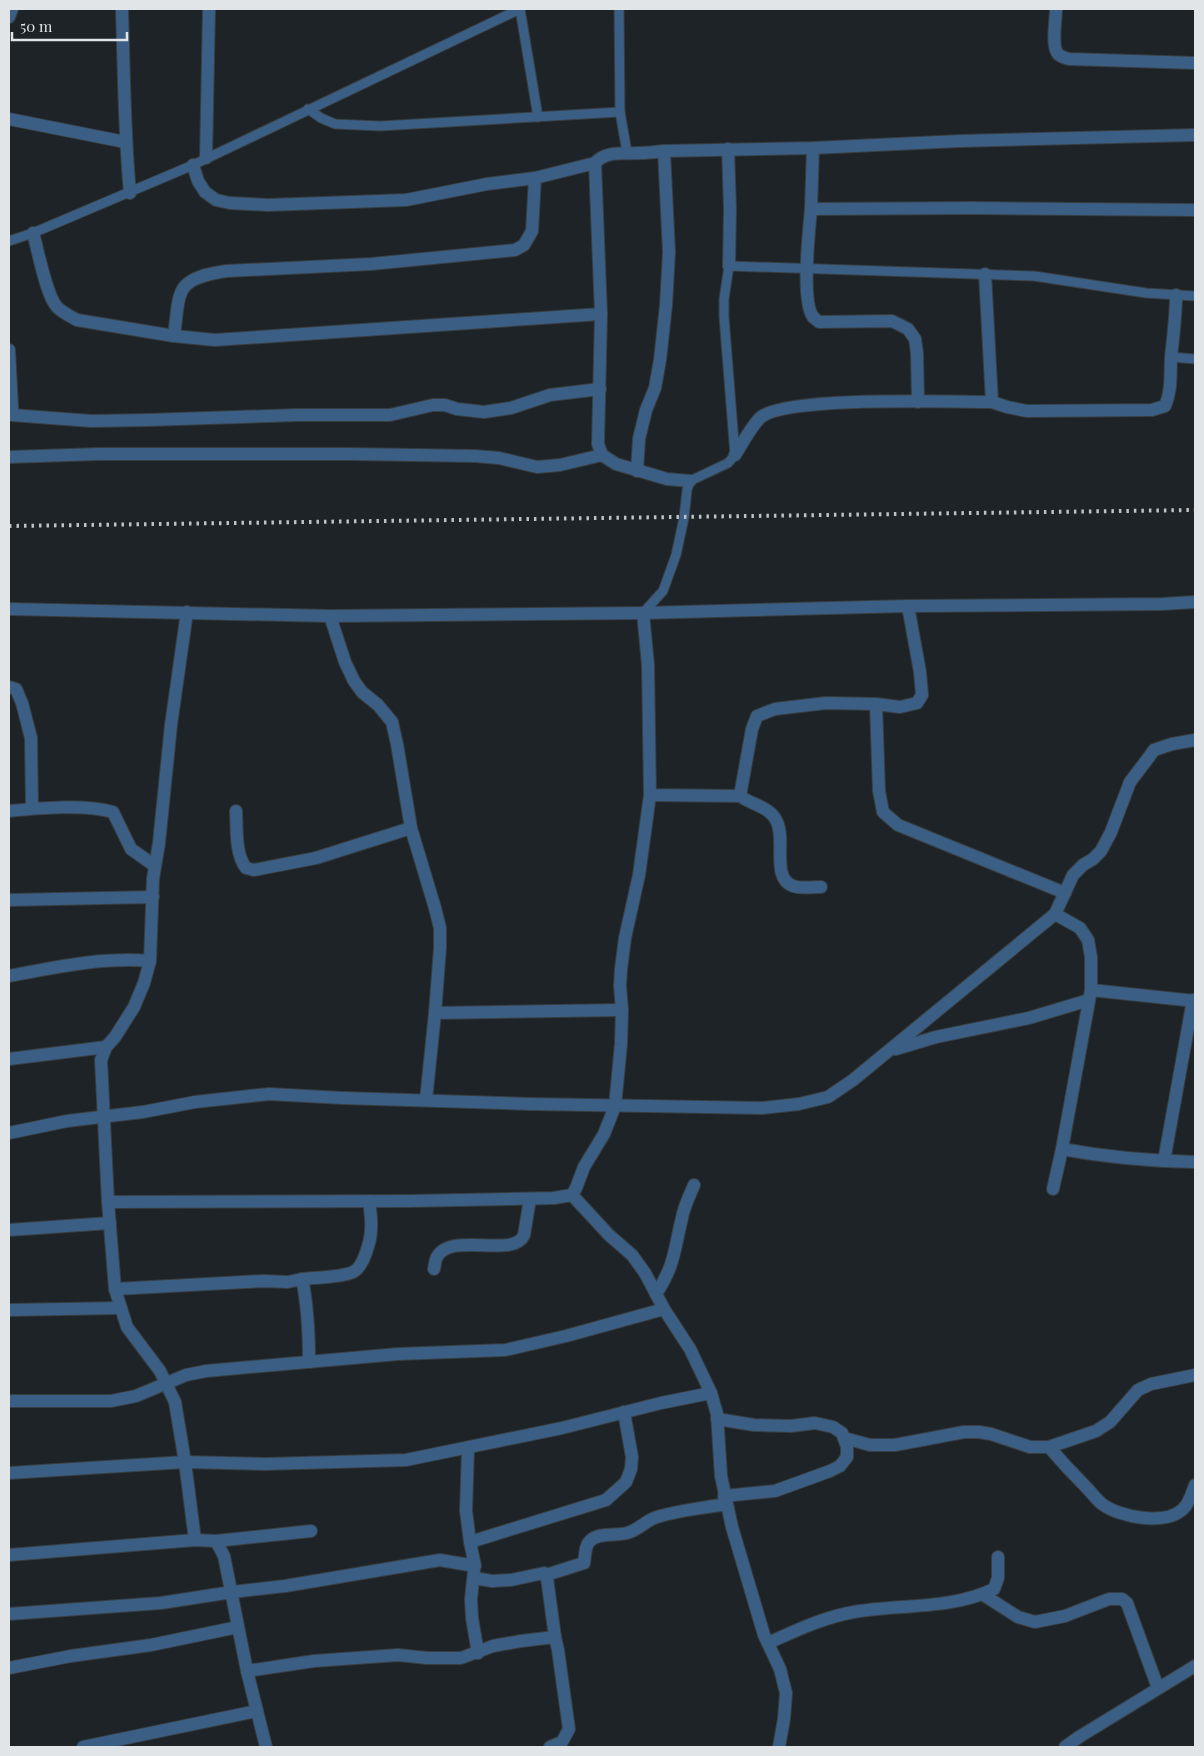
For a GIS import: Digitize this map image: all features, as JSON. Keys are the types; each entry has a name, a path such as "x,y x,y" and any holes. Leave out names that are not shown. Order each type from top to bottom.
{"street":[{"path":"9,17 12,9"},
{"path":"122,9 125,142 130,192"},
{"path":"206,158 209,9"},
{"path":"1056,9 1055,41 1056,50 1060,56 1069,59 1195,63"},
{"path":"9,119 74,130 125,142"},
{"path":"193,165 198,181 210,196 216,200 247,205 406,200 487,184 535,178 595,163 599,159 627,152 639,154 664,151 1195,135"},
{"path":"813,148 806,270 809,303 813,316 819,322 892,321 908,328 915,339 918,353 918,402"},
{"path":"728,149 729,266"},
{"path":"637,470 639,439 646,410 655,388 660,360 666,305 669,252 664,151"},
{"path":"595,163 601,314 598,444 602,455 616,464 667,479 690,481"},
{"path":"174,336 180,293 186,284 207,274 226,271 371,264 515,250 524,245 532,231 535,178"},
{"path":"811,209 1195,210"},
{"path":"33,233 49,291 56,306 65,313 77,320 174,336 215,340 601,314"},
{"path":"985,274 992,402"},
{"path":"735,455 760,418 772,411 789,408 839,403 992,402 1027,411 1159,409 1165,406 1169,397 1176,317 1176,294"},
{"path":"9,350 12,393 10,415 90,421 297,415 380,415 403,413 433,405 445,405 457,409 484,412 510,408 550,395 600,388"},
{"path":"9,457 158,454 476,456 499,458 537,467 560,465 602,455"},
{"path":"9,609 330,616 643,613 908,606 1162,604 1195,602"},
{"path":"740,796 752,729 757,716 775,709 826,703 876,704 900,707 917,703 922,695 920,672 908,606"},
{"path":"187,612 171,725 155,866 150,961 144,983 134,1006 115,1037 106,1047 101,1060 108,1202 115,1290 127,1327 166,1383 175,1402 195,1540"},
{"path":"572,1195 584,1167 604,1134 615,1106 622,1010 621,969 625,938 639,875 650,795 648,665 643,613"},
{"path":"330,616 345,662 354,681 362,692 378,705 392,722 411,828 436,908 440,928 435,1013 426,1100"},
{"path":"9,687 16,690 19,696 31,738 32,808"},
{"path":"876,704 879,791 883,812 898,825 1065,893"},
{"path":"9,1134 67,1121 143,1112 195,1102 268,1094 615,1106 762,1108 799,1104 828,1097 853,1080 1055,914 1073,875 1101,852 1112,832 1130,782 1149,756 1154,750 1195,740"},
{"path":"650,795 740,796 770,812 777,821 781,835 780,864 781,875 785,882 794,887 820,887"},
{"path":"9,810 32,808 98,809 113,812 131,849 155,866"},
{"path":"236,811 238,845 242,863 246,868 254,870 316,858 411,828"},
{"path":"9,900 153,897"},
{"path":"1053,1189 1090,995 1088,940 1080,928 1055,914"},
{"path":"9,976 100,960 126,959 150,961"},
{"path":"890,1050 936,1037 1029,1018 1090,995 1194,1001 1164,1161"},
{"path":"435,1013 622,1010"},
{"path":"9,1059 106,1047"},
{"path":"1062,1149 1164,1161 1195,1162"},
{"path":"656,1294 667,1278 675,1254 682,1216 694,1185"},
{"path":"108,1202 530,1199 572,1195"},
{"path":"572,1195 608,1235 632,1255 645,1273 664,1309 690,1349 711,1393 717,1419 721,1476 725,1500 768,1643 780,1669 786,1693 779,1747"},
{"path":"434,1269 437,1256 444,1250 456,1246 519,1242 526,1230 530,1199"},
{"path":"115,1290 263,1281 288,1282 353,1272 358,1269 368,1248 372,1229 369,1201"},
{"path":"9,1230 110,1223"},
{"path":"302,1279 309,1328 309,1362"},
{"path":"9,1310 120,1308"},
{"path":"9,1401 111,1401 136,1396 186,1375 206,1371 398,1354 505,1350 566,1336 664,1309"},
{"path":"844,1438 870,1445 895,1445 964,1432 979,1432 1030,1447 1049,1447 1096,1431 1110,1422 1138,1390 1152,1384 1195,1375"},
{"path":"9,1473 185,1462 266,1464 406,1460 562,1428 711,1393"},
{"path":"470,1542 606,1500 626,1482 632,1469 632,1457 624,1412"},
{"path":"9,1614 161,1603 285,1586 440,1560 474,1572 492,1581 511,1580 544,1573 546,1575 584,1563 588,1544 590,1540 595,1538 637,1529 654,1517 725,1500 774,1491 830,1471 840,1466 847,1457 847,1447 842,1433 833,1427 815,1423 791,1426 754,1425 717,1419"},
{"path":"1049,1447 1102,1504 1119,1514 1142,1518 1159,1518 1175,1514 1182,1510 1195,1485"},
{"path":"468,1448 466,1511 474,1572 471,1599 472,1618 478,1653"},
{"path":"9,1554 113,1548 195,1540 216,1541 311,1531"},
{"path":"216,1541 224,1556 247,1671 266,1747"},
{"path":"768,1643 820,1622 853,1612 920,1607 982,1594 994,1589 998,1578 998,1557"},
{"path":"546,1575 569,1729 562,1742 550,1747"},
{"path":"982,1594 1018,1617 1035,1622 1065,1616 1109,1599 1122,1598 1127,1603 1158,1688"},
{"path":"9,1668 71,1656 151,1645 238,1627"},
{"path":"247,1671 314,1661 398,1654 434,1658 461,1658 493,1646 555,1637"},
{"path":"1065,1747 1195,1666"},
{"path":"83,1747 257,1711"}],"lane":[{"path":"9,241 33,233 193,165 308,108 520,9 538,117"},
{"path":"619,9 620,112 627,152"},
{"path":"308,108 321,118 334,124 380,126 620,112"},
{"path":"643,613 663,591 676,556 684,518 686,490 690,481 728,463 735,455 724,317 724,299 729,266 1034,276 1146,292 1195,296"},
{"path":"1172,357 1195,359"}],"railway":[{"path":"9,526 1195,510"}]}
